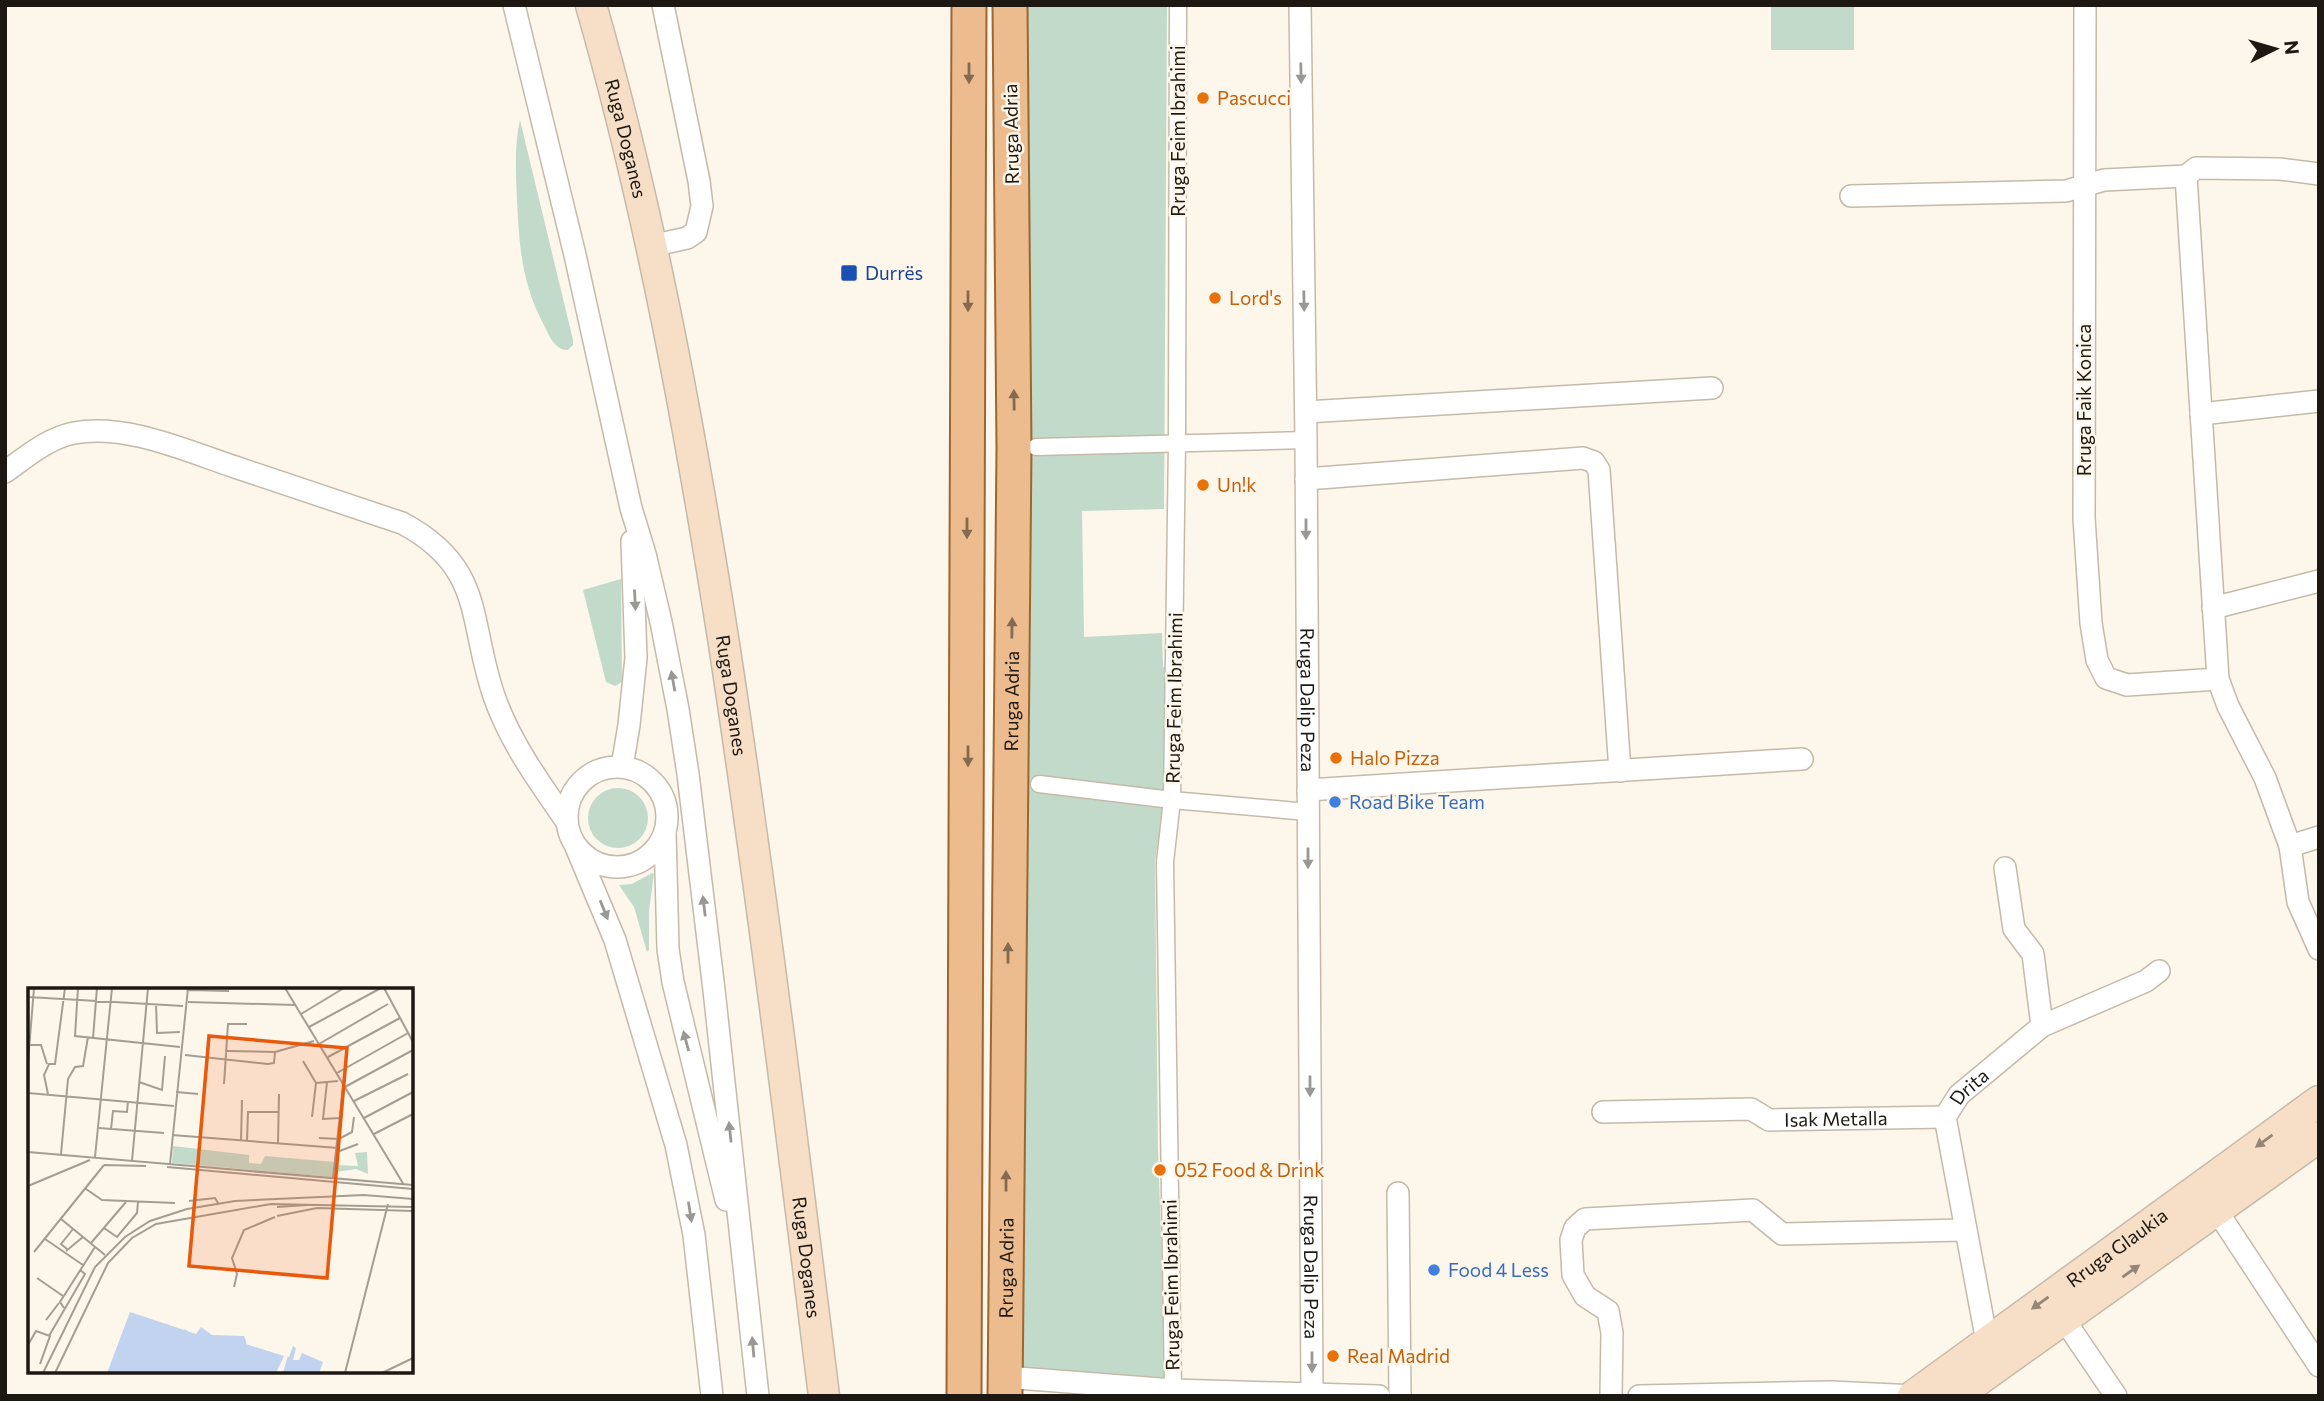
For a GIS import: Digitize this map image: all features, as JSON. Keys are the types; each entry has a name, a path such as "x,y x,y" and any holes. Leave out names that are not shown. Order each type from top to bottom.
{"main road":[{"name":"Ruga Doganes","path":"591,5 631,151 685,415 732,699 760,895 824,1396"},
{"path":"964,1396 969,5"},
{"name":"Rruga Adria","path":"1005,1386 1014,447 1010,5"},
{"name":"Rruga Glaukia","path":"1914,1395 2319,1101"},
{"name":"Rruga Glaukia","path":"1956,1396 2319,1137"}],"street":[{"path":"514,5 575,255 631,508 661,622 688,774 749,1297 758,1396"},
{"path":"651,246 687,238 696,232 702,206 663,5"},
{"name":"Rruga Feim Ibrahimi","path":"1173,1390 1165,862 1172,800 1178,442 1178,5"},
{"name":"Rruga Dalip Peza","path":"1300,5 1306,412 1312,1393"},
{"name":"Rruga Faik Konica","path":"2085,5 2084,518 2091,623 2097,660 2106,678 2127,685 2218,679"},
{"path":"1851,196 2066,191 2104,180 2186,176 2196,168 2280,169 2319,174"},
{"path":"2186,176 2218,679 2228,706 2264,778 2290,846 2298,902 2319,949"},
{"path":"1306,412 1712,388"},
{"path":"2201,414 2319,401"},
{"path":"5,472 29,454 60,438 73,433 109,430 166,445 268,478 402,523 418,532 445,554 460,575 472,599 488,676 502,716 526,763 567,822"},
{"path":"1036,447 1306,440"},
{"path":"1306,480 1583,458 1594,462 1599,470 1620,771"},
{"path":"622,767 636,658 631,508"},
{"path":"2213,608 2319,580"},
{"path":"1308,790 1802,759"},
{"path":"712,1396 694,1235 676,1145 615,940 570,835 567,822 569,801 583,780 603,768 622,767 635,770 652,782 661,793 666,809 668,949 673,982 749,1297"},
{"path":"666,809 683,789 688,774"},
{"path":"1040,784 1172,800 1308,812"},
{"path":"576,847 598,864 625,867 650,855 665,832"},
{"path":"2290,846 2319,837"},
{"path":"2006,868 2014,929 2033,954 2042,1026"},
{"name":"Drita","path":"1987,1342 1945,1117 1959,1095 2042,1026 2146,982 2160,971"},
{"name":"Isak Metalla","path":"1603,1112 1751,1109 1769,1120 1945,1117"},
{"path":"1398,1193 1399,1396"},
{"path":"1611,1396 1612,1333 1608,1311 1585,1296 1573,1275 1571,1240 1575,1228 1585,1219 1753,1210 1782,1234 1964,1230"},
{"path":"2217,1211 2319,1366"},
{"path":"2063,1318 2116,1396"},
{"path":"1005,1386 1143,1392 1173,1390 1380,1396"},
{"path":"1639,1396 1830,1392 1914,1395"}],"green space":[{"path":"1016,5 1167,5 1164,509 1082,511 1084,637 1162,633 1163,667 1168,667 1166,788 1155,861 1158,1149 1166,1381 1012,1370"},
{"path":"1771,5 1854,5 1854,50 1771,50"},
{"path":"520,120 573,340 573,345 568,350 556,345 548,334 526,280 519,233 516,170"},
{"path":"621,579 622,682 615,686 606,682 583,590"},
{"path":"618,788 639,797 648,818 639,839 618,848 597,839 588,818 597,797"},
{"path":"652,873 647,952 634,907 619,885 632,884"}],"place":[{"name":"Pascucci","path":"1203,98"},
{"name":"Durrës","path":"849,273"},
{"name":"Lord's","path":"1215,298"},
{"name":"Un!k","path":"1203,485"},
{"name":"Halo Pizza","path":"1336,758"},
{"name":"Road Bike Team","path":"1335,802"},
{"name":"052 Food & Drink","path":"1160,1170"},
{"name":"Food 4 Less","path":"1434,1270"},
{"name":"Real Madrid","path":"1333,1356"}]}
